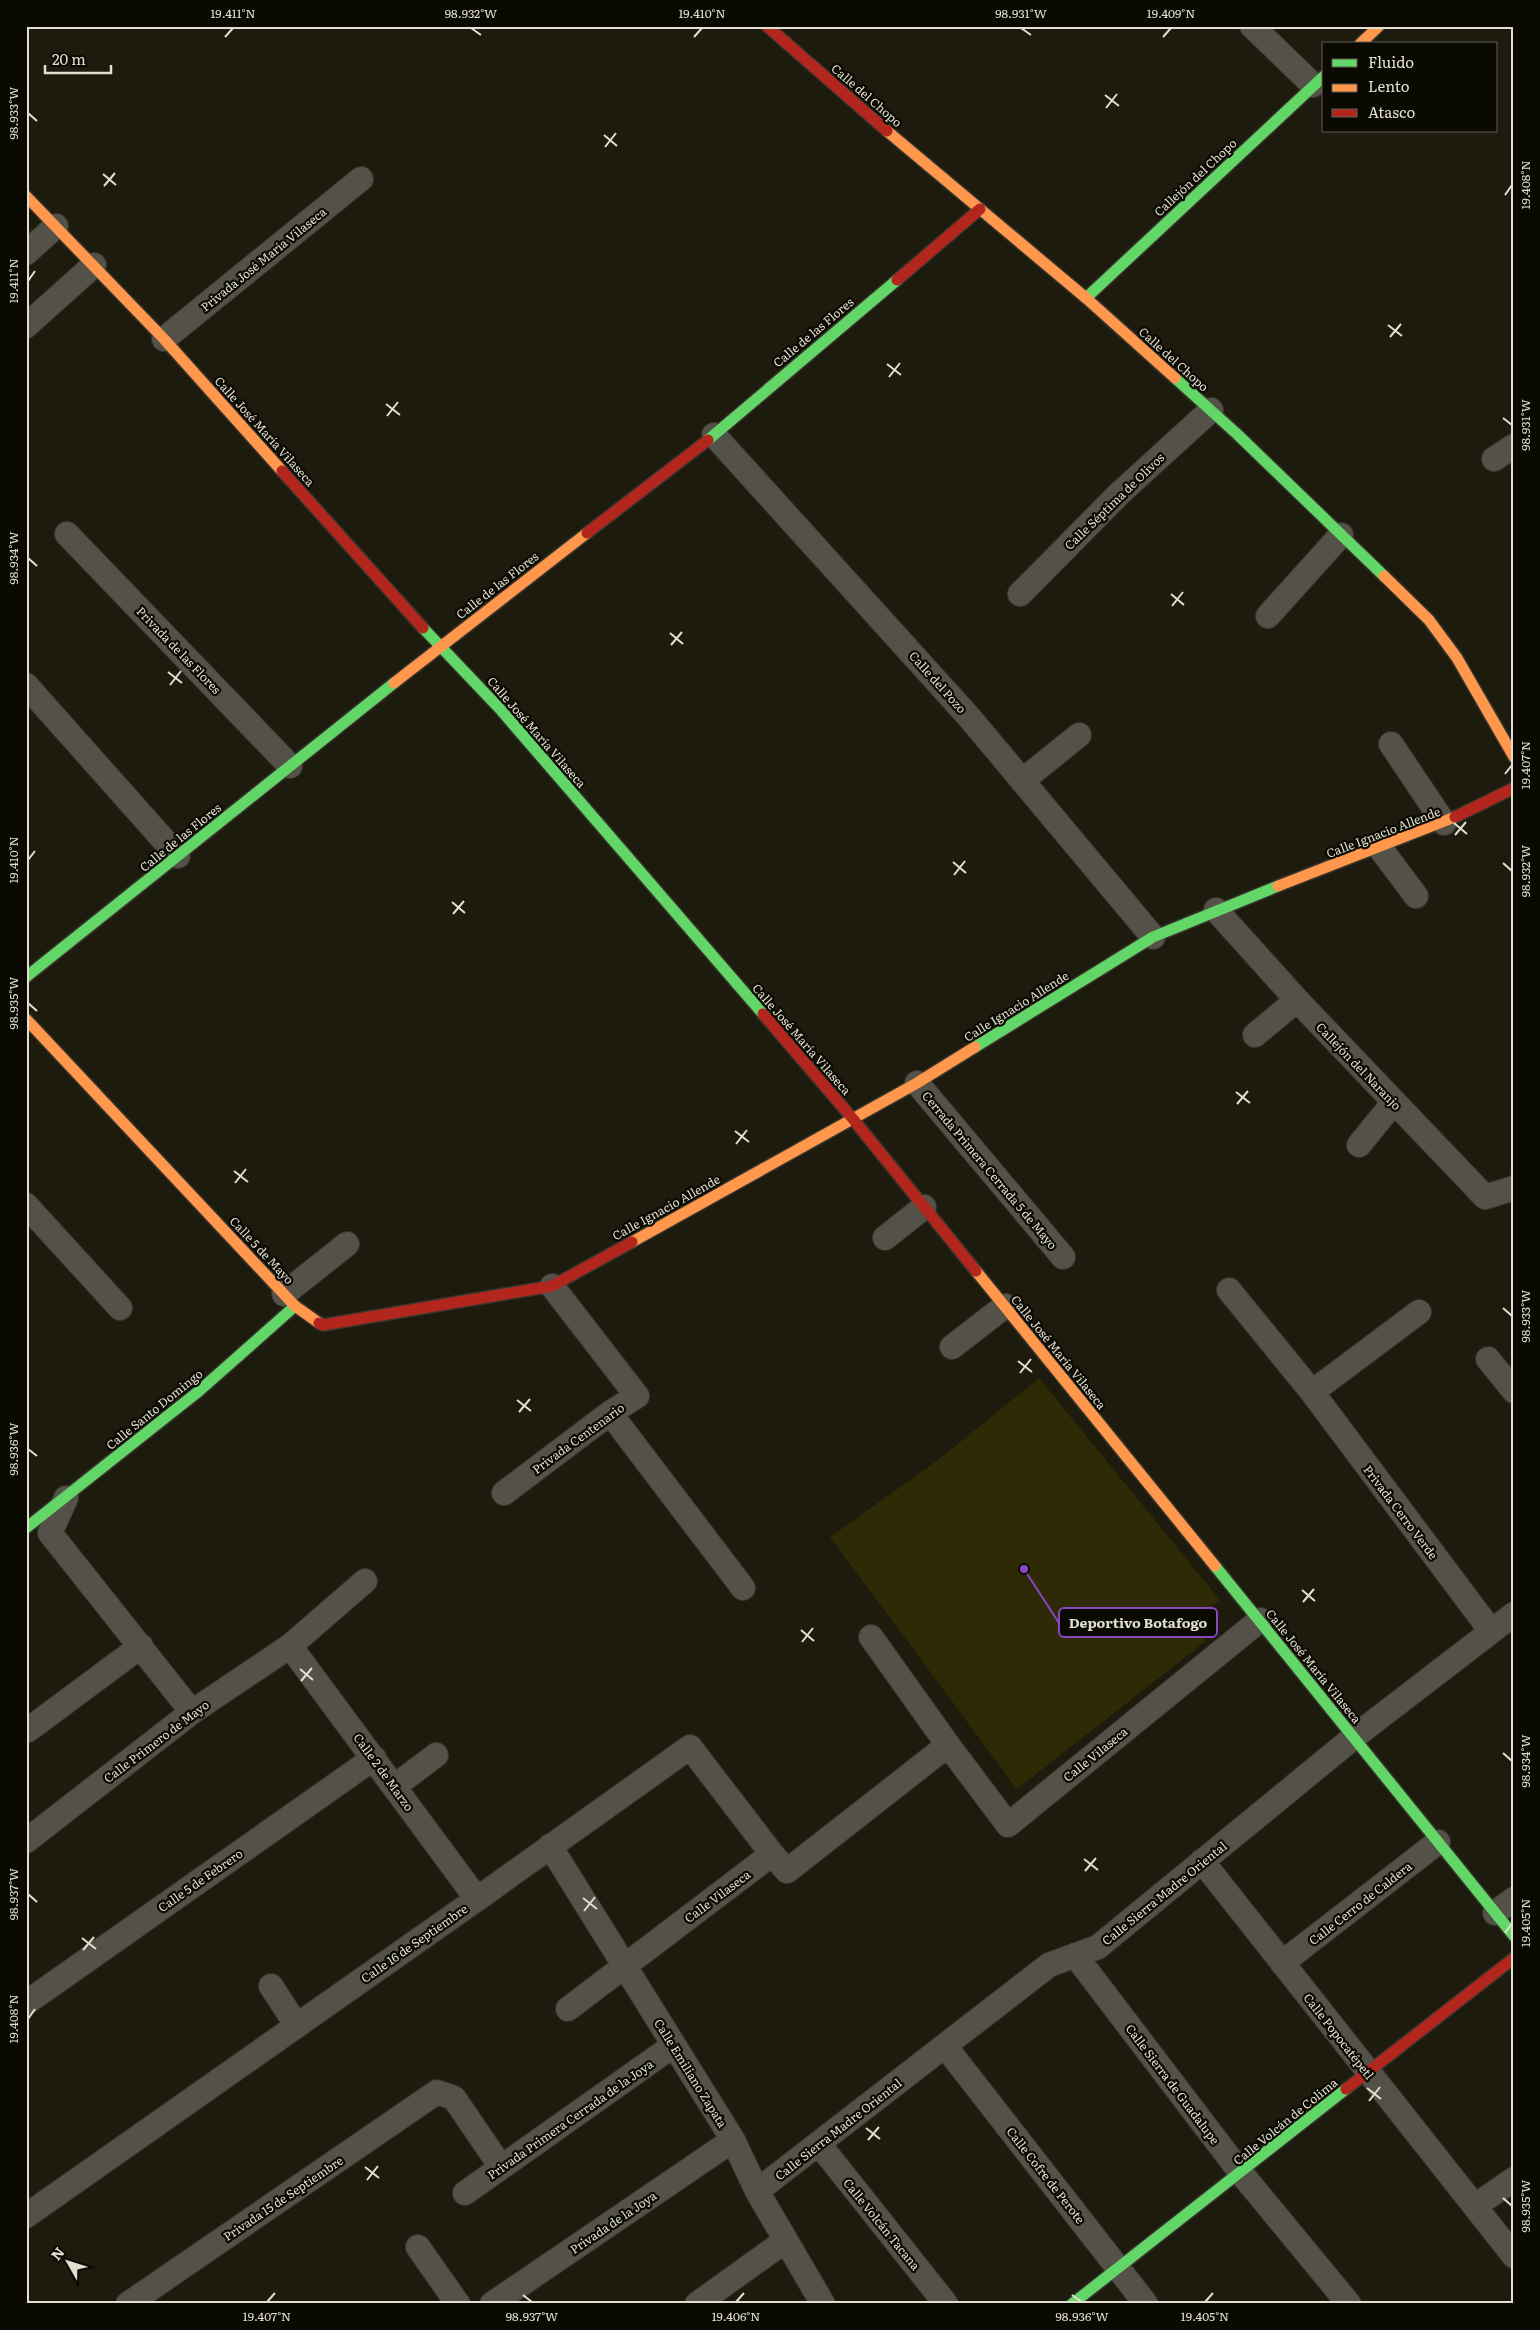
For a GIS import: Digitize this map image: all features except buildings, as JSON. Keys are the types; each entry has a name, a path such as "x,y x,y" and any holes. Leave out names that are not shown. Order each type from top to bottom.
{"street":[{"name":"Calle del Chopo","path":"767,26 869,116 1086,298 1211,410 1429,620 1457,658 1514,757"},
{"path":"1252,26 1318,80"},
{"path":"1362,42 1380,26"},
{"name":"Callejón del Chopo","path":"1086,298 1318,80"},
{"name":"Privada José María Vilaseca","path":"164,338 361,179"},
{"name":"Calle José María Vilaseca","path":"26,196 164,338 440,647 506,716 853,1119 1438,1842 1504,1906 1514,1936"},
{"name":"Calle de las Flores","path":"26,977 440,647 714,435 980,209"},
{"path":"26,253 56,226"},
{"path":"26,326 94,266"},
{"name":"Calle Séptima de Olivos","path":"1020,594 1120,493 1211,410"},
{"name":"Calle del Pozo","path":"714,435 969,717 1153,937"},
{"path":"1494,459 1514,446"},
{"name":"Privada de las Flores","path":"67,534 290,766"},
{"path":"1268,616 1341,535"},
{"path":"26,685 178,856"},
{"path":"1022,781 1079,735"},
{"path":"1391,744 1444,823"},
{"name":"Calle Ignacio Allende","path":"552,1286 917,1083 1153,937 1216,910 1444,823 1514,788"},
{"path":"1380,848 1416,896"},
{"name":"Callejón del Naranjo","path":"1216,910 1297,1000 1485,1197 1514,1188"},
{"path":"1256,1034 1297,1000"},
{"name":"Calle 5 de Mayo","path":"26,1019 289,1300 322,1325 552,1286"},
{"name":"Cerrada Primera Cerrada 5 de Mayo","path":"917,1083 1063,1257"},
{"path":"1359,1145 1394,1102"},
{"path":"26,1205 120,1308"},
{"path":"885,1238 924,1207"},
{"path":"289,1300 347,1244"},
{"name":"Privada Centenario","path":"504,1493 610,1413 637,1396 552,1286"},
{"name":"Privada Cerro Verde","path":"1229,1290 1312,1392 1491,1631"},
{"name":"Calle Santo Domingo","path":"26,1528 199,1391 289,1300"},
{"path":"952,1347 1005,1306"},
{"path":"1312,1392 1419,1312"},
{"path":"1488,1359 1514,1391"},
{"path":"610,1413 743,1588"},
{"path":"66,1498 50,1533 192,1712"},
{"name":"Calle Primero de Mayo","path":"26,1841 192,1712 290,1646 365,1581"},
{"name":"Calle Sierra Madre Oriental","path":"757,2191 1050,1965 1098,1947 1354,1737 1514,1614"},
{"name":"Calle Vilaseca","path":"871,1637 1008,1825 1260,1620"},
{"path":"28,1730 140,1646"},
{"name":"Calle 2 de Marzo","path":"290,1646 477,1899"},
{"path":"772,1854 788,1871 948,1745"},
{"name":"Calle 16 de Septiembre","path":"26,2216 690,1747 772,1854"},
{"path":"395,1786 436,1755"},
{"name":"Calle 5 de Febrero","path":"26,2003 374,1758"},
{"name":"Calle Cerro de Caldera","path":"1282,1963 1438,1842"},
{"name":"Calle Emiliano Zapata","path":"550,1846 733,2140 757,2191 823,2304"},
{"name":"Calle Vilaseca","path":"568,2009 772,1854"},
{"name":"Calle Popocatépetl","path":"1202,1861 1367,2073 1514,2256"},
{"name":"Calle Sierra de Guadalupe","path":"1075,1955 1241,2173 1349,2304"},
{"name":"Calle Volcán de Colima","path":"1072,2304 1514,1958"},
{"path":"271,1986 297,2026"},
{"name":"Privada Primera Cerrada de la Joya","path":"465,2193 674,2045"},
{"name":"Calle Cofre de Perote","path":"944,2046 1146,2304"},
{"name":"Privada 15 de Septiembre","path":"128,2304 437,2092 454,2098 501,2167"},
{"name":"Privada de la Joya","path":"492,2304 733,2140"},
{"name":"Calle Volcán Tacana","path":"819,2144 946,2304"},
{"path":"1475,2206 1514,2179"},
{"path":"696,2304 785,2240"},
{"path":"418,2247 458,2304"}],"shaded area":[{"path":"1039,1378 1220,1600 1192,1622 1206,1641 1017,1789 830,1537 938,1460"}],"traffic: fast":[{"path":"1086,298 1322,78"},
{"path":"708,440 897,280"},
{"path":"1175,378 1237,434 1384,576"},
{"path":"423,628 500,709 763,1014"},
{"path":"26,977 394,683"},
{"path":"975,1047 1153,937 1278,886"},
{"path":"26,1528 199,1391 295,1306"},
{"path":"1215,1566 1514,1936"},
{"path":"1072,2304 1346,2089"}],"traffic: slow":[{"path":"1362,42 1379,26"},
{"path":"887,131 1086,298 1175,378"},
{"path":"26,196 164,339 282,471"},
{"path":"394,683 587,533"},
{"path":"1384,576 1429,620 1457,658 1514,757"},
{"path":"1278,886 1455,817"},
{"path":"26,1019 295,1306 319,1323"},
{"path":"632,1242 917,1083 975,1047"},
{"path":"976,1271 1215,1566"}],"traffic: jam":[{"path":"767,26 887,131"},
{"path":"897,280 980,209"},
{"path":"587,533 708,440"},
{"path":"282,471 423,628"},
{"path":"1455,817 1514,788"},
{"path":"763,1014 853,1119 976,1271"},
{"path":"319,1323 323,1325 552,1286 632,1242"},
{"path":"1346,2089 1514,1958"}],"place":[{"name":"Deportivo Botafogo","path":"1024,1569"}]}
